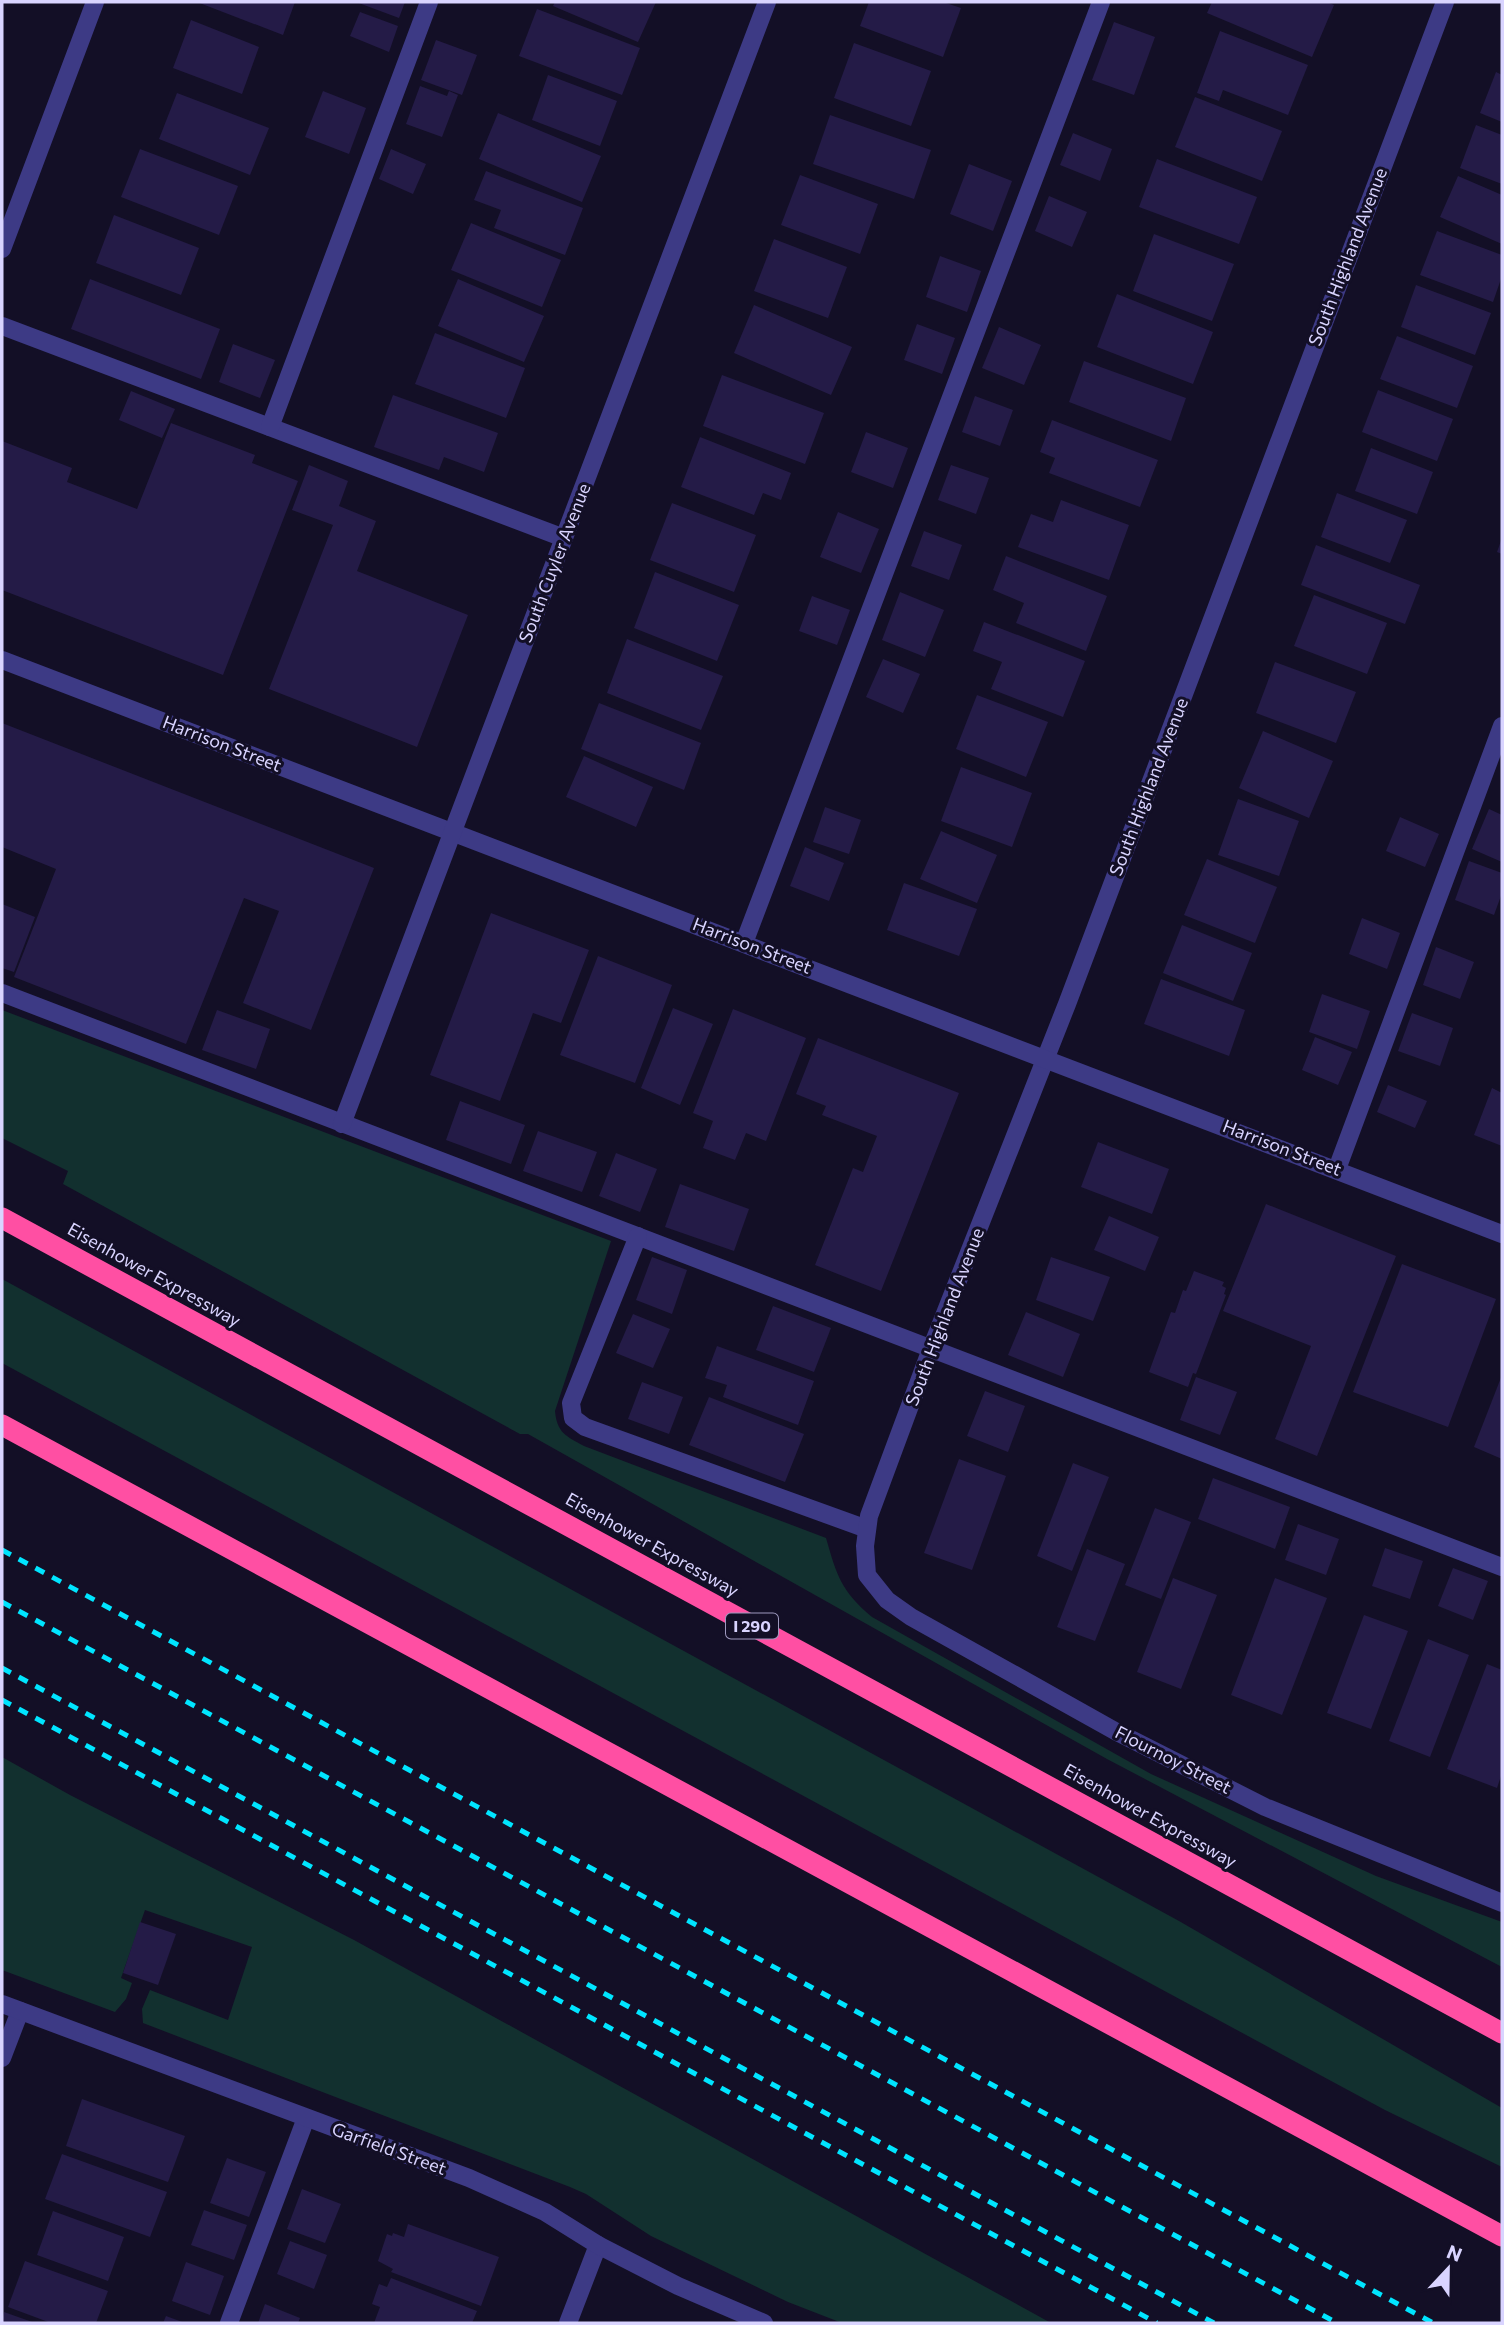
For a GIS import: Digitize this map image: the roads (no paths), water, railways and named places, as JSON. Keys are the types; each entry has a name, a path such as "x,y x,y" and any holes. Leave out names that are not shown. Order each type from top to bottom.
{"highway":[{"name":"Eisenhower Expressway","path":"2,1218 1502,2033"},
{"path":"2,1425 1502,2236"}],"street":[{"path":"2,249 95,2"},
{"path":"270,427 429,2"},
{"name":"South Cuyler Avenue","path":"342,1124 767,2"},
{"path":"744,943 1101,2"},
{"name":"South Highland Avenue","path":"867,1575 869,1516 1046,1058 1445,2"},
{"path":"2,326 564,538"},
{"name":"Harrison Street","path":"2,660 1502,1234"},
{"path":"1337,1169 1502,726"},
{"path":"2,993 1502,1567"},
{"path":"638,1236 571,1403 573,1418 585,1427 867,1529"},
{"name":"Flournoy Street","path":"867,1575 887,1600 911,1617 1115,1731 1265,1807 1502,1903"},
{"name":"Garfield Street","path":"2,2004 468,2178 545,2212 598,2245 678,2286 764,2323"},
{"path":"2,2058 20,2011"},
{"path":"229,2323 306,2118"},
{"path":"568,2323 598,2245"}],"railway":[{"path":"2,1550 1433,2323"},
{"path":"2,1602 1337,2323"},
{"path":"2,1668 1214,2323"},
{"path":"2,1700 1157,2323"}]}
